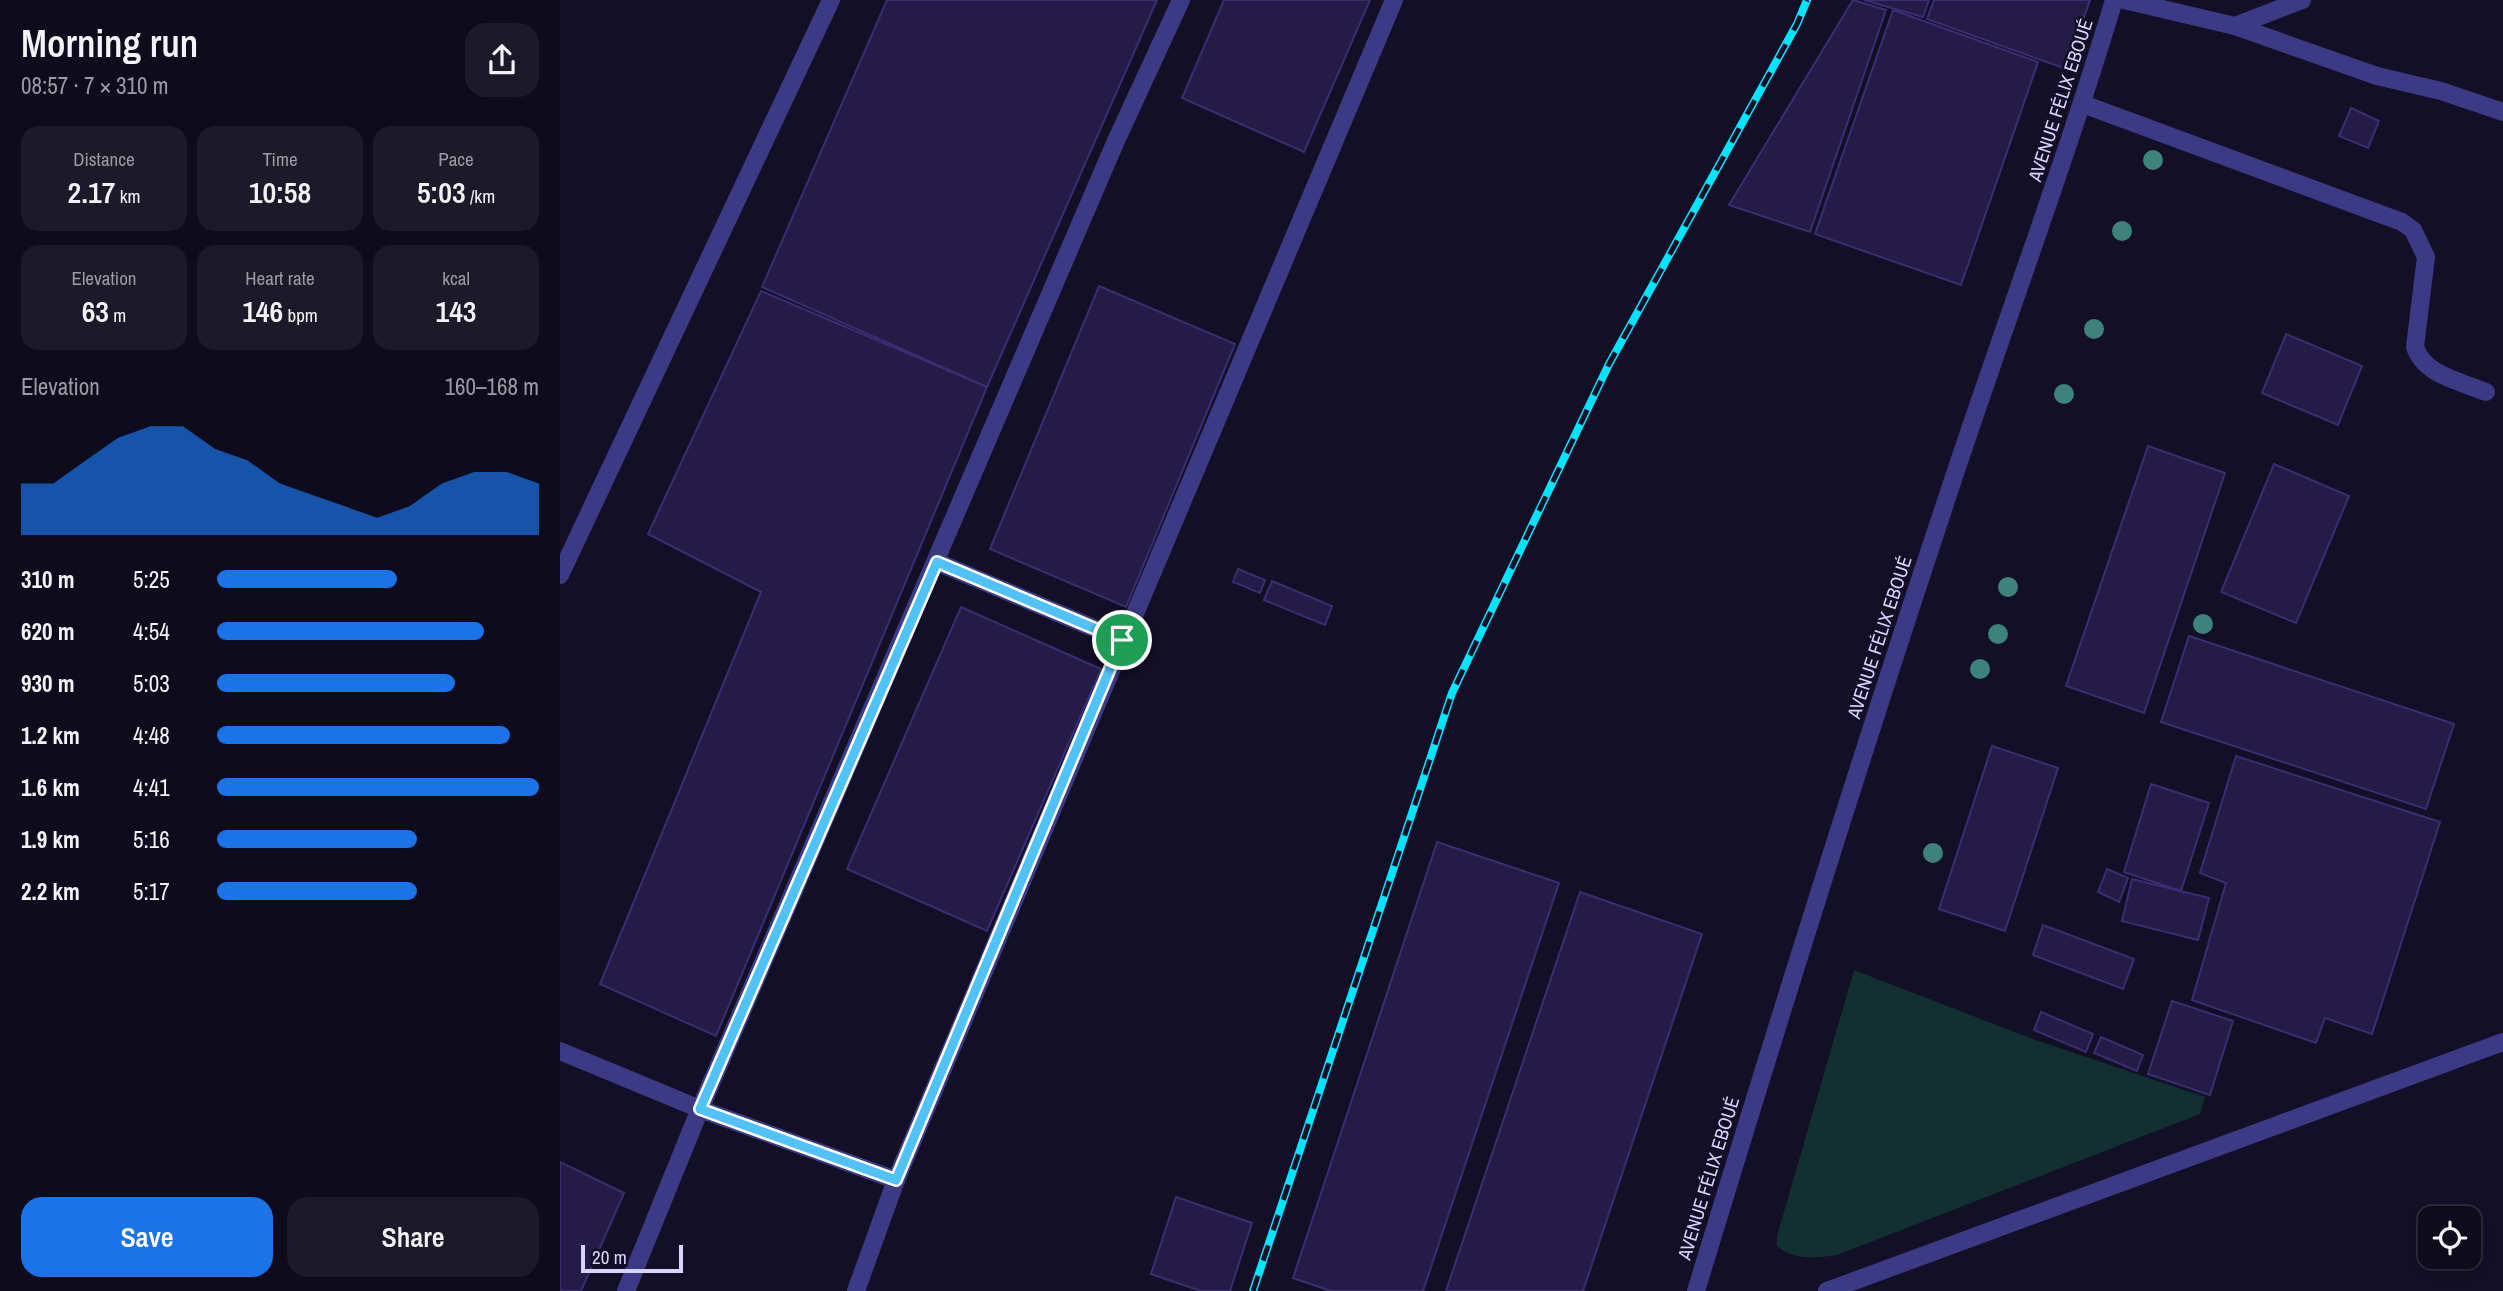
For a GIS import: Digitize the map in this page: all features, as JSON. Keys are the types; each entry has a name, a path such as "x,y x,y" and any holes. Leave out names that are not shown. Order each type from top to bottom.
{"street":[{"path":"560,575 831,0"},
{"path":"626,1291 700,1109 1115,143 1181,0"},
{"path":"856,1291 896,1180 1394,0"},
{"name":"AVENUE FÉLIX EBOUÉ","path":"1696,1291 1788,988 1941,514 2083,104 2115,0"},
{"path":"2124,0 2235,26 2377,76 2441,90 2503,112"},
{"path":"2235,26 2302,0"},
{"path":"2083,104 2402,222 2413,230 2426,257 2415,347 2419,359 2427,368 2486,392"},
{"path":"937,562 1122,640"},
{"path":"1827,1291 2503,1042"},
{"path":"560,1051 700,1109 896,1180"}],"green space":[{"path":"1854,970 2030,1038 2205,1097 2200,1114 1837,1255 1813,1257 1790,1254 1777,1246 1777,1236"}],"building":[{"path":"887,0 1157,0 987,387 762,287"},
{"path":"1224,0 1370,0 1304,152 1182,98"},
{"path":"1853,0 1886,10 1810,232 1729,205"},
{"path":"1864,0 1929,0 1923,17"},
{"path":"1934,0 2090,0 2066,69 1927,19"},
{"path":"1893,10 2038,62 1961,285 1815,234"},
{"path":"2351,108 2379,121 2368,148 2339,136"},
{"path":"1099,286 1235,344 1126,607 990,549"},
{"path":"761,291 987,387 716,1036 600,984 761,592 648,534"},
{"path":"2286,334 2362,366 2338,425 2262,393"},
{"path":"2148,446 2225,473 2144,713 2066,686"},
{"path":"2274,464 2349,496 2296,623 2221,592"},
{"path":"1238,569 1265,580 1260,593 1233,582"},
{"path":"1272,581 1332,606 1325,625 1264,600"},
{"path":"961,607 1101,669 987,931 847,869"},
{"path":"2189,636 2454,724 2426,809 2161,722"},
{"path":"1992,746 2058,768 2005,931 1939,909"},
{"path":"2236,756 2440,822 2372,1034 2325,1018 2316,1043 2192,1000 2226,883 2200,873"},
{"path":"2151,784 2209,803 2181,891 2124,872"},
{"path":"1437,842 1559,883 1423,1291 1331,1291 1293,1278"},
{"path":"2107,869 2128,878 2119,902 2098,892"},
{"path":"2132,879 2209,898 2198,940 2122,921"},
{"path":"1580,892 1702,934 1583,1291 1446,1291"},
{"path":"2043,925 2134,959 2123,989 2033,955"},
{"path":"2172,1001 2233,1021 2210,1095 2148,1074"},
{"path":"2041,1012 2093,1034 2086,1052 2034,1030"},
{"path":"2101,1037 2143,1055 2137,1071 2094,1053"},
{"path":"560,1162 624,1193 581,1291 560,1291"},
{"path":"1176,1197 1252,1223 1230,1291 1201,1291 1151,1274"}],"railway":[{"path":"1253,1291 1452,693 1609,364 1797,24 1807,0"}],"route":[{"path":"937,562 1122,640 896,1180 700,1109 937,562"}]}
